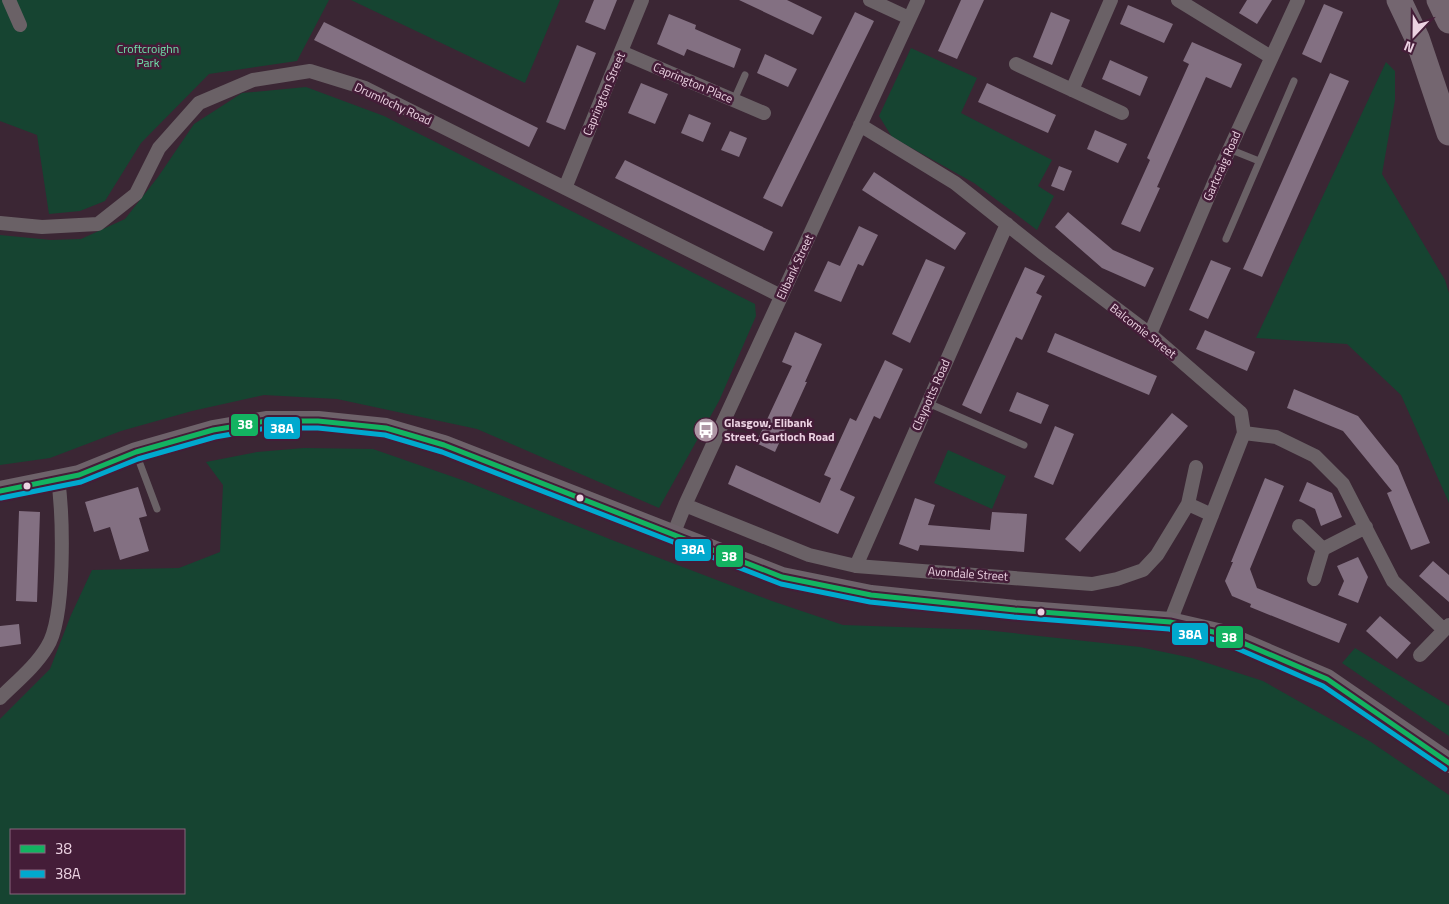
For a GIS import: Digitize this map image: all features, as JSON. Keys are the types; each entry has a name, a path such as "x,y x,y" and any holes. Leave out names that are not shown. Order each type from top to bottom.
{"highway":[{"path":"1399,0 1417,38 1449,133"},
{"path":"1439,0 1449,21"}],"main road":[{"path":"0,491 79,475 136,452 213,430 266,420 386,428 444,445 782,577 871,595 1015,610 1170,622 1222,634 1327,679 1449,763"}],"street":[{"path":"9,0 20,26"},
{"name":"Caprington Street","path":"565,188 642,0"},
{"path":"870,0 909,18"},
{"name":"Elibank Street","path":"673,535 685,505 918,0"},
{"path":"1072,90 1111,0"},
{"path":"1178,0 1271,57"},
{"name":"Gartcraig Road","path":"1150,334 1229,149 1298,0"},
{"name":"Caprington Place","path":"621,52 764,113"},
{"path":"1016,64 1122,113"},
{"name":"Drumlochy Road","path":"0,223 42,227 98,224 136,194 159,148 199,103 253,80 310,71 365,88 781,296"},
{"name":"Balcomie Street","path":"860,125 955,182 1082,283 1150,334 1241,413 1244,433"},
{"name":"Claypotts Road","path":"856,566 1007,224"},
{"path":"1170,622 1244,433 1276,437 1315,456 1343,484 1394,581 1446,627 1420,655"},
{"name":"Avondale Street","path":"685,505 809,555 856,566 1092,584 1143,570 1157,555 1188,504 1196,467"},
{"path":"0,698 32,667 48,646 57,617 61,499 58,479"},
{"path":"1188,504 1212,515"},
{"path":"1299,526 1323,549"},
{"path":"1314,578 1323,549 1366,527"}],"lane":[{"path":"734,100 746,75"},
{"path":"1226,239 1294,81"},
{"path":"1229,149 1259,162"},
{"path":"928,403 1024,445"},
{"path":"136,452 157,509"}],"green space":[{"name":"Croftcroighn Park","path":"0,0 329,0 297,61 209,74 141,143 105,201 80,211 49,214 37,135 0,121"},
{"path":"351,0 560,0 525,83"},
{"path":"911,48 977,78 961,113 1052,160 1038,186 1054,196 1037,230 974,183 892,137 879,116"},
{"path":"1386,62 1395,71 1395,100 1382,174 1445,280 1449,293 1449,503 1401,395 1347,344 1256,338"},
{"path":"306,87 384,116 755,304 756,316 719,401 659,508 477,429 337,399 264,395 192,411 121,431 50,458 0,465 0,235 51,240 81,239 125,219 158,177 194,124 242,93"},
{"path":"304,448 373,449 465,481 772,601 843,625 985,630 1140,647 1192,658 1263,681 1371,742 1449,795 1449,904 0,904 0,719 50,669 71,615 92,570 179,568 220,552 223,485 206,462 257,452"},
{"path":"948,450 1006,476 992,509 934,483"},
{"path":"1355,648 1449,706 1449,736 1342,663"}],"building":[{"path":"594,0 617,0 605,30 585,22"},
{"path":"739,0 787,0 822,17 813,35"},
{"path":"961,0 984,0 957,59 938,51"},
{"path":"1247,0 1272,0 1257,24 1239,13"},
{"path":"1324,4 1343,12 1321,63 1302,54"},
{"path":"1128,5 1173,24 1164,43 1120,24"},
{"path":"855,12 874,21 782,207 763,198"},
{"path":"1051,12 1070,20 1052,65 1033,57"},
{"path":"669,14 696,25 695,29 741,49 734,68 687,49 684,56 657,44"},
{"path":"324,22 538,128 529,147 314,40"},
{"path":"1192,42 1242,64 1231,88 1206,77 1157,187 1160,188 1140,232 1121,224 1150,160 1147,158 1189,64 1183,61"},
{"path":"577,45 596,53 565,130 546,122"},
{"path":"765,54 797,69 788,87 757,73"},
{"path":"1110,60 1148,77 1140,96 1102,79"},
{"path":"1330,73 1349,81 1262,277 1243,269"},
{"path":"641,83 668,94 655,124 628,113"},
{"path":"987,83 1056,115 1048,133 978,102"},
{"path":"689,114 711,123 703,142 681,133"},
{"path":"1095,130 1127,144 1118,163 1087,149"},
{"path":"730,131 747,138 739,157 721,150"},
{"path":"625,160 773,232 764,251 615,178"},
{"path":"1059,166 1072,171 1064,191 1051,186"},
{"path":"874,172 966,233 955,250 862,190"},
{"path":"1068,212 1113,250 1154,268 1145,287 1102,268 1055,227"},
{"path":"859,226 878,235 863,266 858,264 841,302 814,291 828,261 840,266"},
{"path":"926,259 945,267 910,343 892,334"},
{"path":"1211,260 1231,268 1208,319 1189,310"},
{"path":"1025,267 1045,276 1036,293 1042,296 1022,340 1016,337 981,414 962,405"},
{"path":"1205,330 1255,352 1247,371 1196,349"},
{"path":"795,332 822,344 775,452 756,443 792,366 782,362"},
{"path":"1055,333 1157,376 1149,395 1047,352"},
{"path":"885,360 903,369 880,419 874,416 840,490 855,497 838,534 728,484 736,465 820,503 831,478 824,475 850,418 856,421"},
{"path":"1294,389 1358,416 1398,466 1430,543 1411,550 1387,493 1392,491 1343,431 1287,408"},
{"path":"1017,392 1049,405 1041,424 1009,411"},
{"path":"1172,413 1188,426 1080,552 1065,539"},
{"path":"1055,426 1074,434 1053,485 1034,477"},
{"path":"1265,478 1284,486 1250,569 1257,588 1347,624 1339,643 1250,607 1251,604 1232,596 1225,581"},
{"path":"1307,482 1332,493 1342,517 1321,526 1315,509 1299,501"},
{"path":"138,487 147,516 139,518 149,551 120,560 110,527 94,532 85,502"},
{"path":"915,498 935,505 928,525 990,530 992,512 1027,514 1024,552 920,545 918,551 899,544"},
{"path":"19,511 40,512 37,602 16,601"},
{"path":"1358,557 1368,577 1358,603 1338,595 1344,581 1337,566"},
{"path":"1433,561 1449,575 1449,602 1419,576"},
{"path":"1380,616 1411,643 1397,659 1366,631"},
{"path":"19,624 21,644 0,647 0,626"}],"transit line":[{"name":"38","path":"0,491 79,475 136,452 213,430 266,421 318,421 386,428 444,445 782,577 871,595 1015,610 1170,622 1222,634 1327,679 1449,763"},
{"name":"38A","path":"1,498 81,482 138,459 215,437 267,428 318,428 385,435 442,452 781,584 870,602 1014,617 1169,629 1220,641 1323,686 1445,769"}],"place":[{"name":"Glasgow, Elibank Street, Gartloch Road","path":"706,430"}]}
